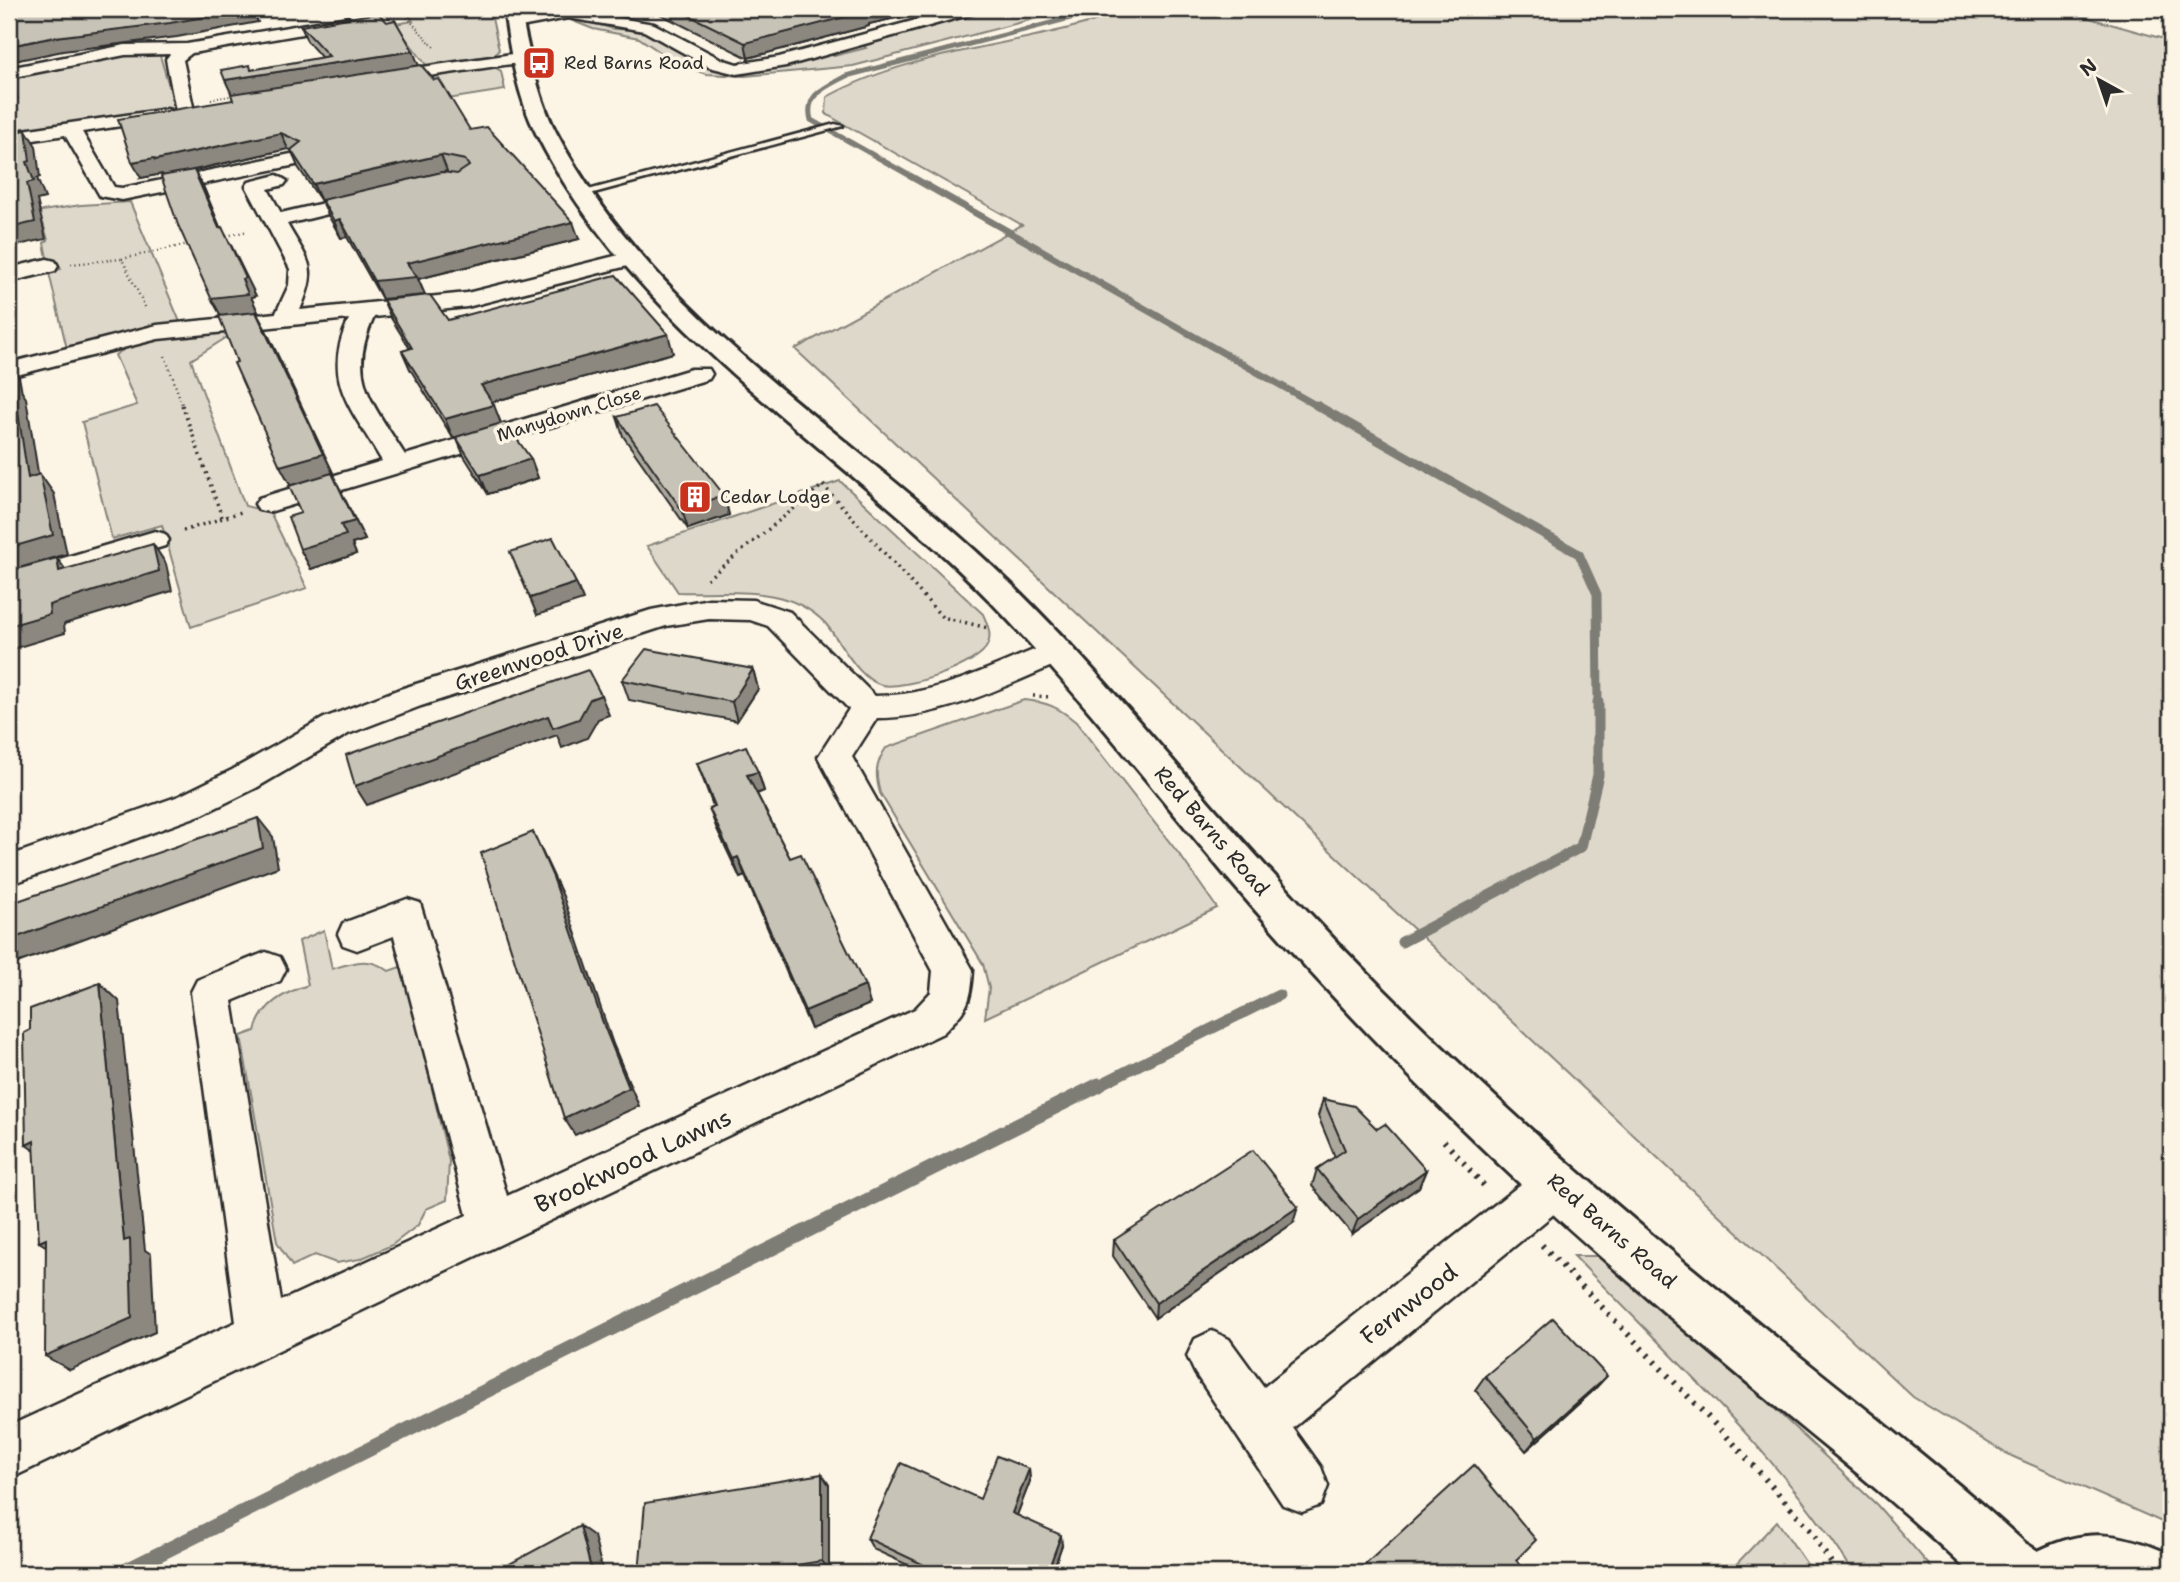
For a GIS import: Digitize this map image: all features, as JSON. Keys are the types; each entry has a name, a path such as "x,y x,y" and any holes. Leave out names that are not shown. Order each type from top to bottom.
{"street":[{"path":"514,16 568,11 648,27 715,62 737,69 772,64 974,9"},
{"name":"Red Barns Road","path":"514,16 519,58 545,130 582,193 631,258 747,372 940,531 1052,646 1242,867 1401,1037 1556,1184 1793,1386 1925,1490 2004,1564 2019,1573"},
{"path":"9,73 125,50 187,49 368,18"},
{"path":"9,138 189,108 174,59 187,49"},
{"path":"362,81 519,58"},
{"path":"71,129 107,192 122,194 296,159"},
{"path":"277,181 256,186 301,270 300,285 286,317"},
{"path":"275,223 395,193"},
{"path":"9,370 157,332 467,300 631,258"},
{"path":"9,275 47,266"},
{"path":"365,310 350,346 348,367 359,395 398,466"},
{"name":"Manydown Close","path":"269,504 700,374"},
{"path":"9,584 155,540"},
{"name":"Greenwood Drive","path":"9,871 191,805 244,779 336,726 409,698 679,614 709,609 753,610 779,619 867,707"},
{"path":"867,707 906,707 956,693 1052,646"},
{"name":"Brookwood Lawns","path":"9,1453 929,1021 951,999 953,970 835,757 867,707"},
{"path":"357,934 407,914 493,1227"},
{"path":"262,1335 211,992 266,969"},
{"name":"Fernwood","path":"1260,1422 1556,1184"},
{"path":"1212,1356 1302,1486"},
{"path":"2057,1573 2068,1567 2108,1564 2144,1573"}],"lane":[{"path":"582,193 838,126"}],"path":[{"path":"402,9 438,51"},
{"path":"368,18 405,15"},
{"path":"189,108 240,94"},
{"path":"212,239 275,223"},
{"path":"122,259 199,242"},
{"path":"679,614 690,592 832,478"},
{"path":"823,485 942,617 1052,646"},
{"path":"155,540 269,504"}],"shaded area":[{"path":"405,9 490,9 499,50 493,56 427,66 395,24 413,21"},
{"path":"983,9 1072,9 853,66 745,76 706,74 678,64 639,38 593,29 563,17 582,17 578,19 614,29 645,30 732,72 826,53 834,56 866,48 862,44 938,19 946,22 971,16 966,12"},
{"path":"1130,9 2057,9 2171,41 2171,1526 2007,1454 1913,1397 795,349 1022,225 826,114 827,97 862,80 899,67 1054,32"},
{"path":"159,52 175,107 9,134 9,101 18,99 16,92 9,93 9,75 109,56"},
{"path":"494,67 501,71 505,90 448,99 429,76"},
{"path":"130,202 180,322 67,349 49,273 61,269 57,261 48,263 44,243 48,240 43,223 35,219 35,212 81,205"},
{"path":"240,329 191,360 245,506 270,512 307,588 191,627 162,525 112,539 82,422 137,405 115,355 129,347 159,337"},
{"path":"840,481 983,614 989,636 988,644 982,652 940,675 907,684 882,685 857,667 825,623 810,610 775,596 756,593 678,592 647,546"},
{"path":"1024,700 1052,706 1076,722 1182,858 1217,908 985,1018 989,988 983,964 880,793 877,770 886,748"},
{"path":"324,930 332,969 361,962 375,963 389,971 403,966 449,1161 447,1200 426,1209 418,1225 392,1245 360,1259 336,1263 315,1255 292,1266 277,1242 241,1036 255,1031 263,1014 275,1001 308,985 299,941"},
{"path":"1574,1256 1602,1256 1657,1298 1877,1505 1936,1573 1854,1573 1792,1487 1758,1447"},
{"path":"1777,1521 1813,1573 1728,1573"}],"building":[{"path":"249,9 9,46 9,10"},
{"path":"676,9 872,9 745,43"},
{"path":"378,13 387,22 395,20 413,51 225,80 221,70 250,65 251,70 329,56 301,26"},
{"path":"421,65 434,80 439,79 470,130 487,127 573,222 407,263 417,277 374,281 340,219 334,221 322,200 442,172 457,174 469,166 465,160 441,155 313,184 291,150 301,142 281,133 155,160 132,162 118,119 233,100 231,94"},
{"path":"26,130 30,161 27,162 34,181 27,183 35,222 9,228 9,133"},
{"path":"194,170 219,228 222,227 246,278 242,279 248,294 211,298 178,225 161,176"},
{"path":"616,275 668,334 481,385 494,405 445,419 402,351 412,348 383,300 430,295 448,320"},
{"path":"256,312 323,454 280,466 234,363 237,362 219,316"},
{"path":"9,374 10,380 13,379 28,478 40,474 53,535 9,548"},
{"path":"654,406 724,495 682,510 617,417"},
{"path":"505,422 531,459 480,475 456,437"},
{"path":"332,473 355,521 341,525 346,535 300,549 288,517 301,513 289,486"},
{"path":"553,538 576,583 530,598 510,552"},
{"path":"153,544 159,571 49,605 50,614 9,626 9,571 57,558 59,571"},
{"path":"646,649 753,669 732,702 622,680"},
{"path":"588,670 601,695 590,699 579,719 553,728 548,716 355,786 346,755"},
{"path":"746,746 758,772 747,775 790,858 801,854 865,986 805,1011 738,857 733,859 709,808 715,806 697,763"},
{"path":"258,818 263,848 9,940 9,904"},
{"path":"533,832 553,877 604,1026 629,1088 564,1118 481,853"},
{"path":"100,983 124,1241 130,1239 132,1318 45,1356 46,1239 39,1242 34,1141 26,1145 24,1033 30,1030 30,1009"},
{"path":"1323,1099 1354,1106 1377,1129 1385,1124 1426,1170 1358,1219 1317,1169 1345,1150"},
{"path":"1253,1150 1298,1207 1156,1303 1114,1240"},
{"path":"1553,1318 1607,1376 1537,1438 1485,1376"},
{"path":"997,1456 1029,1469 1012,1513 1061,1535 1047,1573 941,1573 867,1538 901,1463 980,1499"},
{"path":"1474,1465 1536,1540 1516,1560 1527,1573 1356,1573"},
{"path":"822,1474 822,1561 747,1573 639,1573 645,1503"},
{"path":"580,1526 592,1573 493,1573"}],"waterway":[{"path":"914,178 811,120 811,104 818,92 846,76 1105,9"},
{"path":"910,176 1319,407"},
{"path":"1316,405 1579,554 1597,594 1598,703"},
{"path":"1402,942 1581,847 1598,775 1598,703"},
{"path":"1099,1085 1279,995"},
{"path":"121,1573 1099,1085"},
{"path":"1095,1087 1099,1085"}],"place":[{"name":"Red Barns Road","path":"539,63"},
{"name":"Cedar Lodge","path":"695,497"}]}
